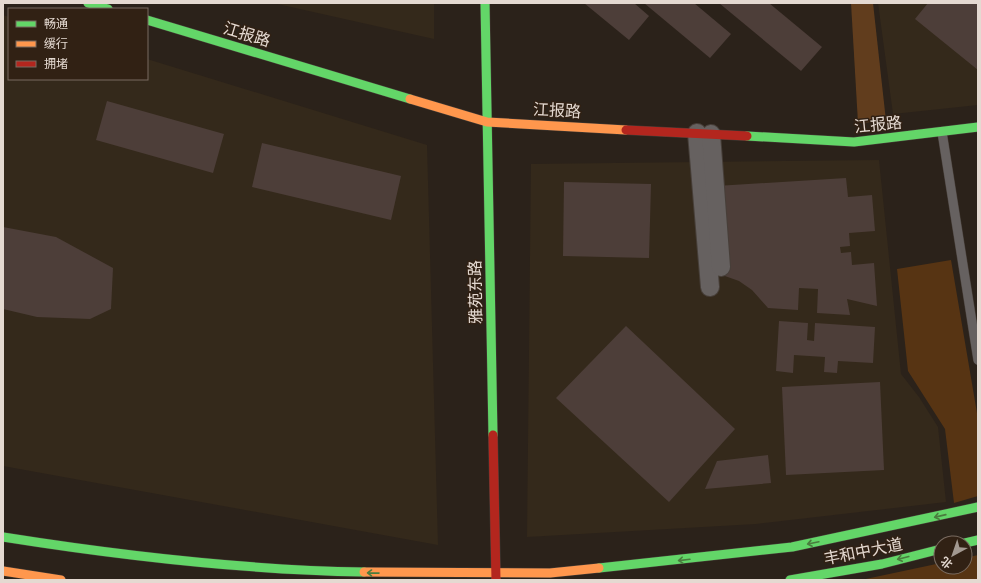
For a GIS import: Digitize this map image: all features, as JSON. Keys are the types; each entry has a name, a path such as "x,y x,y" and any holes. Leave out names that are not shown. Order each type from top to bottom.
{"street":[{"path":"88,3 105,8"},
{"name":"雅苑东路","path":"485,3 496,577"},
{"name":"江报路","path":"148,20 487,122 854,142 978,127"},
{"path":"704,134 716,287"},
{"path":"3,537 209,565 302,571 496,577 682,560 792,547 978,507"},
{"name":"丰和中大道","path":"790,580 882,564 933,551"},
{"path":"3,571 61,580"}],"lane":[{"path":"942,132 978,360"}],"shaded area":[{"path":"273,3 434,3 434,39"},
{"path":"851,3 873,3 886,121 858,123"},
{"path":"878,3 978,3 978,105 893,114"},
{"path":"3,15 8,17 8,80 148,80 148,59 427,145 438,545 3,466"},
{"path":"879,160 901,374 919,397 938,427 946,502 756,524 527,537 531,164"},
{"path":"951,260 978,419 978,496 954,503 945,429 908,371 897,269"},
{"path":"978,555 978,580 861,580 933,565 933,575 973,575 973,556"}],"building":[{"path":"584,3 634,3 649,16 629,40"},
{"path":"644,3 694,3 731,34 710,58"},
{"path":"719,3 769,3 822,47 801,71"},
{"path":"928,3 978,3 978,70 915,19"},
{"path":"107,101 224,134 213,173 96,140"},
{"path":"262,143 401,176 391,220 252,187"},
{"path":"846,178 848,197 872,195 875,231 849,233 850,246 840,247 841,253 851,252 852,265 874,263 877,306 847,299 850,315 817,313 818,289 799,288 798,310 768,308 752,290 739,281 722,275 716,186"},
{"path":"564,182 651,184 649,258 563,256"},
{"path":"3,227 56,237 113,268 111,309 90,319 37,317 3,309"},
{"path":"779,321 808,323 807,340 814,341 815,323 875,327 873,363 838,361 837,373 824,372 825,357 794,355 793,373 776,371"},
{"path":"626,326 735,429 669,502 556,398"},
{"path":"880,382 884,470 786,475 782,387"},
{"path":"768,455 771,483 705,489 717,461"}],"traffic: fast":[{"path":"88,3 105,8"},
{"path":"485,3 493,435"},
{"path":"148,20 410,99"},
{"path":"747,136 854,142 978,127"},
{"path":"599,568 792,547 978,507"},
{"path":"3,537 183,561 319,571 364,572"},
{"path":"973,541 978,540"},
{"path":"790,580 882,564 933,551"}],"traffic: slow":[{"path":"410,99 487,122 626,130"},
{"path":"364,572 550,573 599,568"},
{"path":"3,571 61,580"}],"traffic: jam":[{"path":"626,130 747,136"},
{"path":"493,435 496,580"}]}
